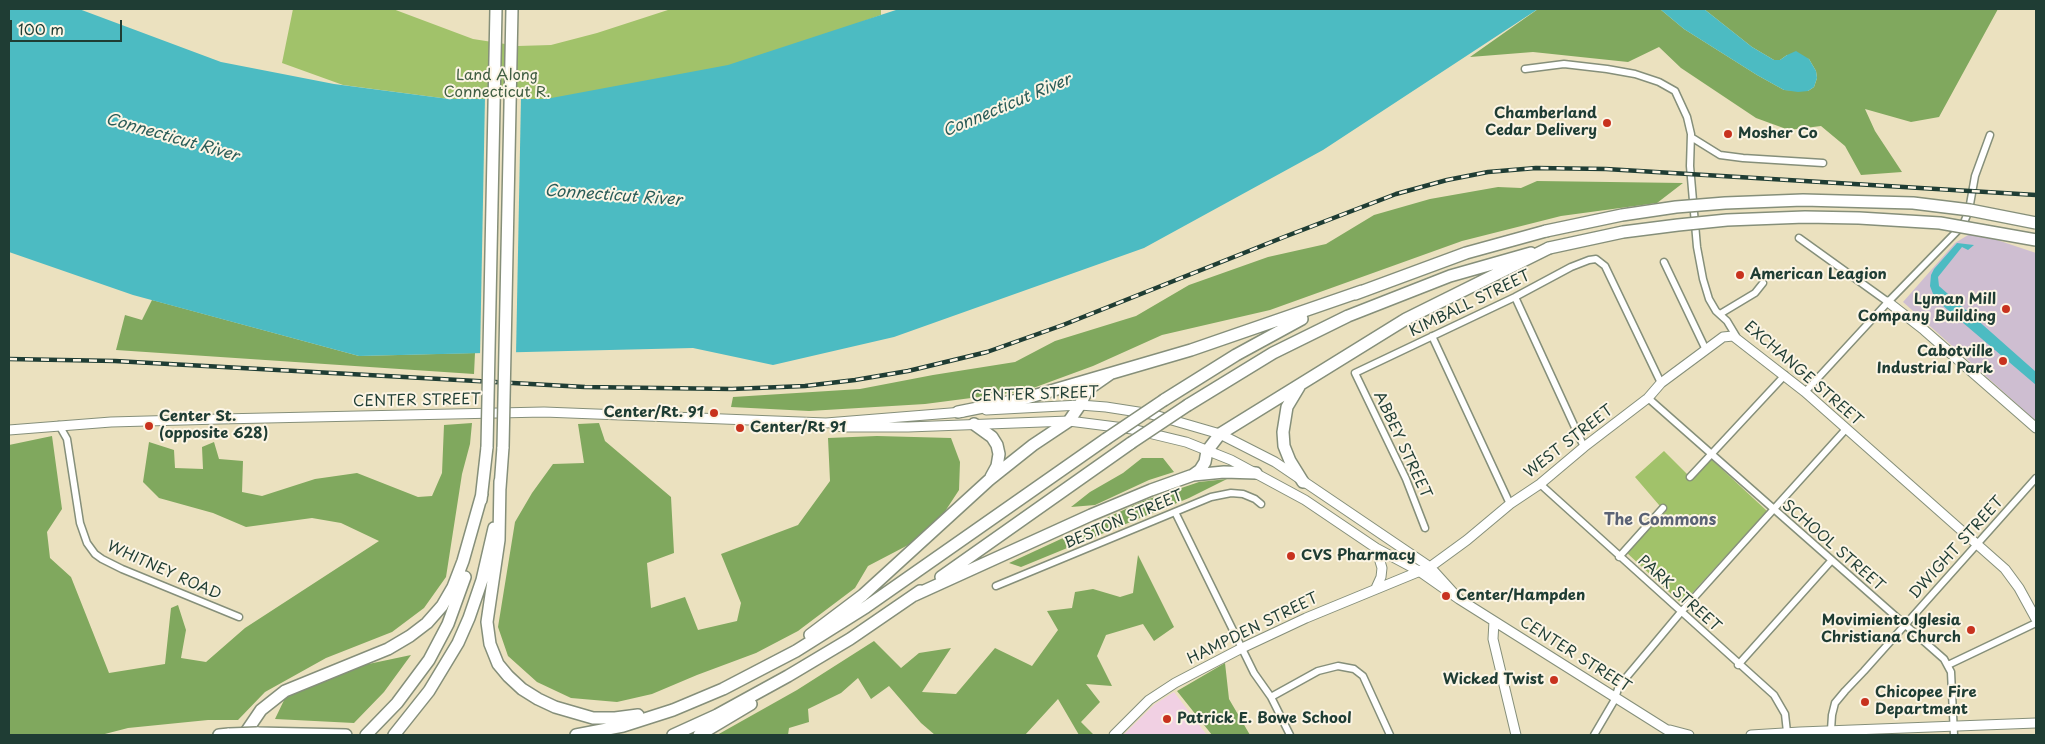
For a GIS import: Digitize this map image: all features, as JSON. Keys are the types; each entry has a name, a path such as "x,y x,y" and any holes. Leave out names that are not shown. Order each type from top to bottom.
{"highway":[{"path":"366,735 388,714 406,692 429,660 442,636 466,573 482,494 487,447 496,9"},
{"path":"394,735 437,679 451,655 469,618 489,553 500,482 503,447 512,9"},
{"path":"958,412 1023,399 1246,332 1466,253 1546,231 1622,215 1676,207 1749,201 1803,200 1913,203 1970,210 2036,223"},
{"path":"673,735 717,715 850,639 1131,443 1188,405 1273,353 1348,316 1450,276 1549,248 1660,227 1727,220 1859,218 1922,221 2036,240"},
{"path":"1193,475 1200,470 1205,462 1207,451 1220,434 1434,303 1496,276 1549,248"},
{"path":"576,735 643,720 700,699 771,664 825,634 1106,439 1212,369 1261,340 1362,291"},
{"path":"771,664 863,595 989,480 1068,421 1080,405 1087,390 1110,374"},
{"path":"1301,384 1287,407 1283,432 1284,446 1303,482"},
{"path":"974,424 992,437 997,445 999,454 997,466 989,480"},
{"path":"915,595 1091,515 1151,490 1193,475 1224,472 1256,473"},
{"path":"500,482 499,540 487,628 493,654 508,676 527,693 549,705 594,718 615,718 645,714 700,699"},
{"path":"244,735 262,710 285,691 394,646 431,619 445,601 457,578 482,494"},
{"path":"699,735 744,709 788,676"},
{"path":"224,735 257,733 346,735"}],"main road":[{"path":"1888,302 1924,330 2036,428"},
{"name":"WEST STREET","path":"1419,571 1430,566 1467,540 1510,504 1540,484 1584,447 1648,398 1661,383 1723,337 1736,336"},
{"name":"EXCHANGE STREET","path":"1736,336 1806,392 2005,569 2019,588 2036,621"},
{"name":"CENTER STREET","path":"826,424 958,412 1080,405 1124,408 1151,414 1220,434 1275,462 1430,566 1460,599"},
{"name":"CENTER STREET","path":"9,430 59,425 220,418 535,412 826,424 844,427 908,427 1068,421 1132,429 1186,442 1231,460 1256,473 1305,500 1376,548 1419,571 1494,621 1671,732 1689,735"},
{"path":"1376,548 1382,568 1381,577 1376,588"},
{"name":"HAMPDEN STREET","path":"1114,735 1149,700 1165,689 1242,648 1376,588 1419,571"},
{"path":"1494,621 1492,639 1516,735"},
{"path":"1751,735 1831,730 1954,731 2036,723"}],"street":[{"name":"EXCHANGE STREET","path":"1525,69 1554,64 1580,65 1635,74 1659,82 1675,91 1687,117 1691,136 1690,166 1696,247 1706,292 1720,314 1727,320 1736,336"},
{"path":"1806,392 1888,302 1963,225 1969,210 1975,176 1990,135"},
{"path":"1691,136 1720,155 1823,163"},
{"path":"1799,238 1888,302"},
{"name":"KIMBALL STREET","path":"1355,373 1515,298 1571,267 1589,260 1596,260 1605,266 1661,383"},
{"path":"1664,262 1706,350"},
{"path":"1720,314 1755,293 1763,283"},
{"path":"1515,298 1584,447"},
{"path":"1432,336 1510,504"},
{"name":"ABBEY STREET","path":"1355,373 1406,479 1425,528"},
{"path":"1690,477 1785,375"},
{"name":"SCHOOL STREET","path":"1648,398 1905,626 1934,648 1948,665"},
{"name":"WHITNEY ROAD","path":"59,425 67,439 80,523 87,542 95,554 102,560 122,569 239,617"},
{"path":"1594,735 1613,703 1619,686 1681,612 1846,429"},
{"name":"DWIGHT STREET","path":"1831,730 1835,703 2036,478"},
{"name":"PARK STREET","path":"1540,484 1778,701 1785,714 1787,732"},
{"name":"BESTON STREET","path":"996,586 1211,497 1231,493 1243,494 1261,504"},
{"path":"1619,557 1663,508"},
{"path":"1175,512 1254,673 1271,697 1290,735"},
{"path":"1738,665 1831,561"},
{"path":"1954,731 1951,672 1948,665 2036,621"},
{"path":"1271,697 1318,671 1338,666 1354,669 1363,676 1390,735"}],"shaded area":[{"name":"Cabotville Industrial Park","path":"1973,232 2036,253 2036,421 1903,302 1955,243"},
{"name":"Patrick E. Bowe School","path":"1174,692 1207,735 1123,735 1155,704"}],"green space":[{"name":"Land Along Connecticut R.","path":"293,9 393,9 473,39 518,46 551,45 597,33 671,9 881,9 881,15 629,105 449,99 343,85 282,63"},
{"path":"1538,9 1660,9 1684,29 1784,90 1808,91 1814,87 1817,78 1816,71 1809,59 1787,55 1780,60 1774,60 1752,47 1704,9 1998,9 1939,117 1911,122 1865,109 1875,131 1902,172 1861,175 1845,146 1821,126 1789,130 1756,118 1681,68 1659,47 1628,62 1533,52 1470,57"},
{"path":"1537,181 1683,183 1657,203 1561,216 1462,241 1270,310 1162,335 1093,366 1025,391 925,404 809,411 731,407 733,397 860,389 1015,362 1055,341 1136,316 1189,285 1268,257 1326,244 1374,215 1430,199 1498,187 1521,188"},
{"path":"152,300 359,356 475,353 474,374 116,350 125,315 142,320"},
{"path":"472,423 470,444 462,474 446,577 424,608 392,632 326,658 265,692 238,720 208,720 128,728 101,735 9,735 9,445 52,436 62,509 47,532 50,558 71,577 109,673 165,664 171,608 178,605 186,630 181,658 206,662 245,628 379,541 341,523 312,518 246,527 213,513 159,498 143,482 149,442 174,450 175,468 203,469 202,447 214,442 219,459 243,461 242,492 262,496 315,479 357,473 418,497 432,496 442,473 444,425"},
{"path":"599,423 605,441 671,497 674,553 647,563 651,608 685,597 698,630 737,621 741,603 721,554 798,525 830,481 828,438 877,436 951,438 960,462 959,490 944,513 912,543 868,566 855,588 798,631 756,653 652,694 617,702 571,698 537,682 508,656 498,627 515,522 532,493 553,464 584,463 578,424"},
{"path":"1664,451 1691,478 1711,459 1767,511 1682,604 1627,553 1665,512 1635,477"},
{"path":"1142,458 1163,458 1174,472 1149,480 1095,505 1071,507 1090,492 1123,473"},
{"path":"1227,479 1189,498 1021,567 1009,563 1143,501 1199,482"},
{"path":"1138,555 1174,627 1154,641 1143,624 1106,635 1097,656 1112,686 1086,684 1100,702 1081,722 1094,735 1079,735 1058,699 1025,735 935,735 921,723 889,686 871,699 858,678 841,693 808,709 809,722 789,728 788,735 717,735 797,690 874,641 901,668 919,653 951,648 922,692 956,694 995,648 1032,666 1058,630 1047,611 1072,608 1075,592 1093,589 1120,597 1133,593"},
{"path":"411,655 384,692 354,723 275,719 286,696 359,666"},
{"path":"1225,663 1229,699 1250,735 1212,735 1177,691"}],"water":[{"name":"Connecticut River","path":"9,9 79,9 221,62 334,84 449,99 546,99 728,65 899,9 1538,9 1323,150 1144,248 894,337 773,365 693,348 359,356 133,295 9,252"},
{"path":"1660,9 1704,9 1752,47 1774,60 1780,60 1796,51 1809,59 1816,71 1817,78 1814,87 1808,91 1798,92 1784,90 1684,29"},
{"path":"1957,243 1974,245 1968,250 1962,247 1938,277 1939,286 2036,372 2036,385 1935,299 1930,286 1931,275"}],"pier":[{"path":"485,97 521,97 516,355 480,356"}],"railway":[{"path":"9,359 115,361 585,387 732,389 805,386 908,371 987,352 1063,325 1396,194 1447,180 1488,172 1536,168 1606,169 2036,195"}],"place":[{"name":"Chamberland Cedar Delivery","path":"1607,123"},
{"name":"Mosher Co","path":"1728,134"},
{"name":"American Leagion","path":"1740,275"},
{"name":"Lyman Mill Company Building","path":"2006,309"},
{"name":"Cabotville Industrial Park","path":"2003,361"},
{"name":"Center/Rt. 91","path":"714,413"},
{"name":"Center St. (opposite 628)","path":"149,426"},
{"name":"Center/Rt 91","path":"740,428"},
{"name":"CVS Pharmacy","path":"1291,556"},
{"name":"Center/Hampden","path":"1446,596"},
{"name":"Movimiento Iglesia Christiana Church","path":"1971,630"},
{"name":"Wicked Twist","path":"1554,680"},
{"name":"Chicopee Fire Department","path":"1865,702"},
{"name":"Patrick E. Bowe School","path":"1167,719"}],"district":[{"name":"The Commons","path":"1660,521"}]}
